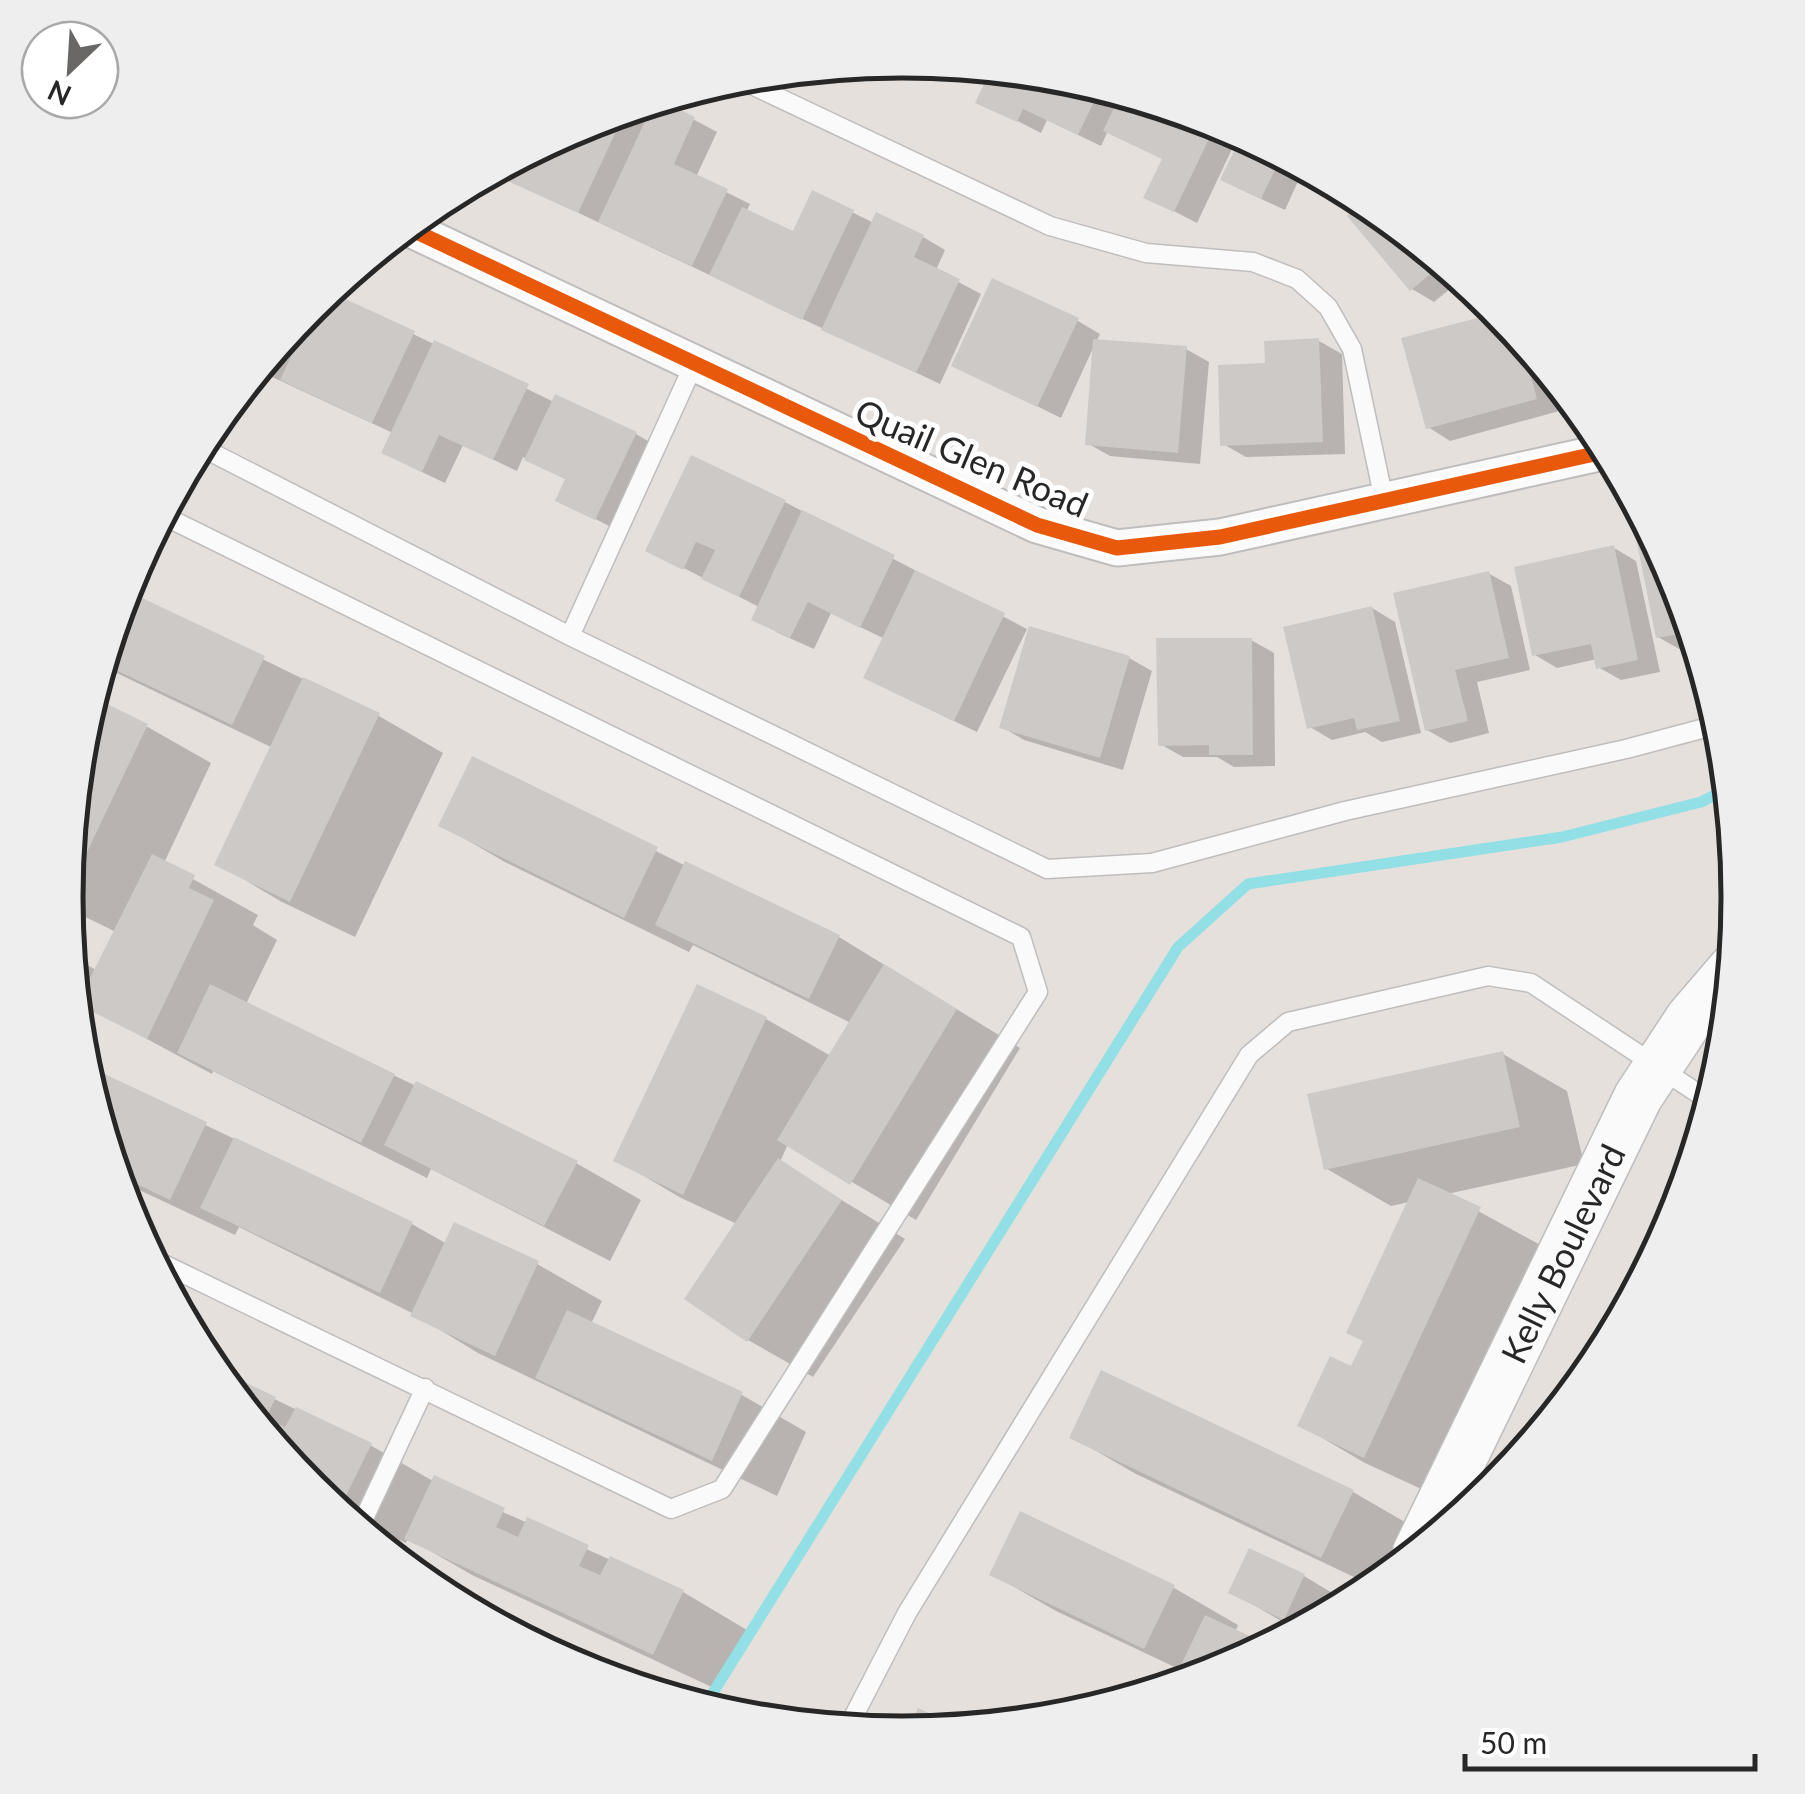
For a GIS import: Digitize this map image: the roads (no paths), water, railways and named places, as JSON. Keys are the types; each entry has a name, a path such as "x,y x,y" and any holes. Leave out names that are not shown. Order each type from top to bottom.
{"main road":[{"name":"Kelly Boulevard","path":"1431,1522 1638,1096 1690,1018 1717,988"}],"street":[{"name":"Quail Glen Road","path":"422,234 1037,525 1117,548 1220,537 1591,454"}],"lane":[{"path":"763,90 1050,226 1146,254 1253,262 1298,279 1328,307 1352,349 1384,500"},
{"path":"570,636 694,364"},
{"path":"214,454 570,636 1047,869 1152,863 1346,811 1704,728"},
{"path":"173,1268 671,1509 722,1489 1038,992 1020,937 175,521"},
{"path":"854,1715 906,1612 1249,1055 1288,1022 1488,976 1531,983 1697,1094"},
{"path":"366,1516 425,1388"}],"waterway":[{"path":"712,1694 1178,947 1248,884 1562,837 1701,802 1715,795"}]}
